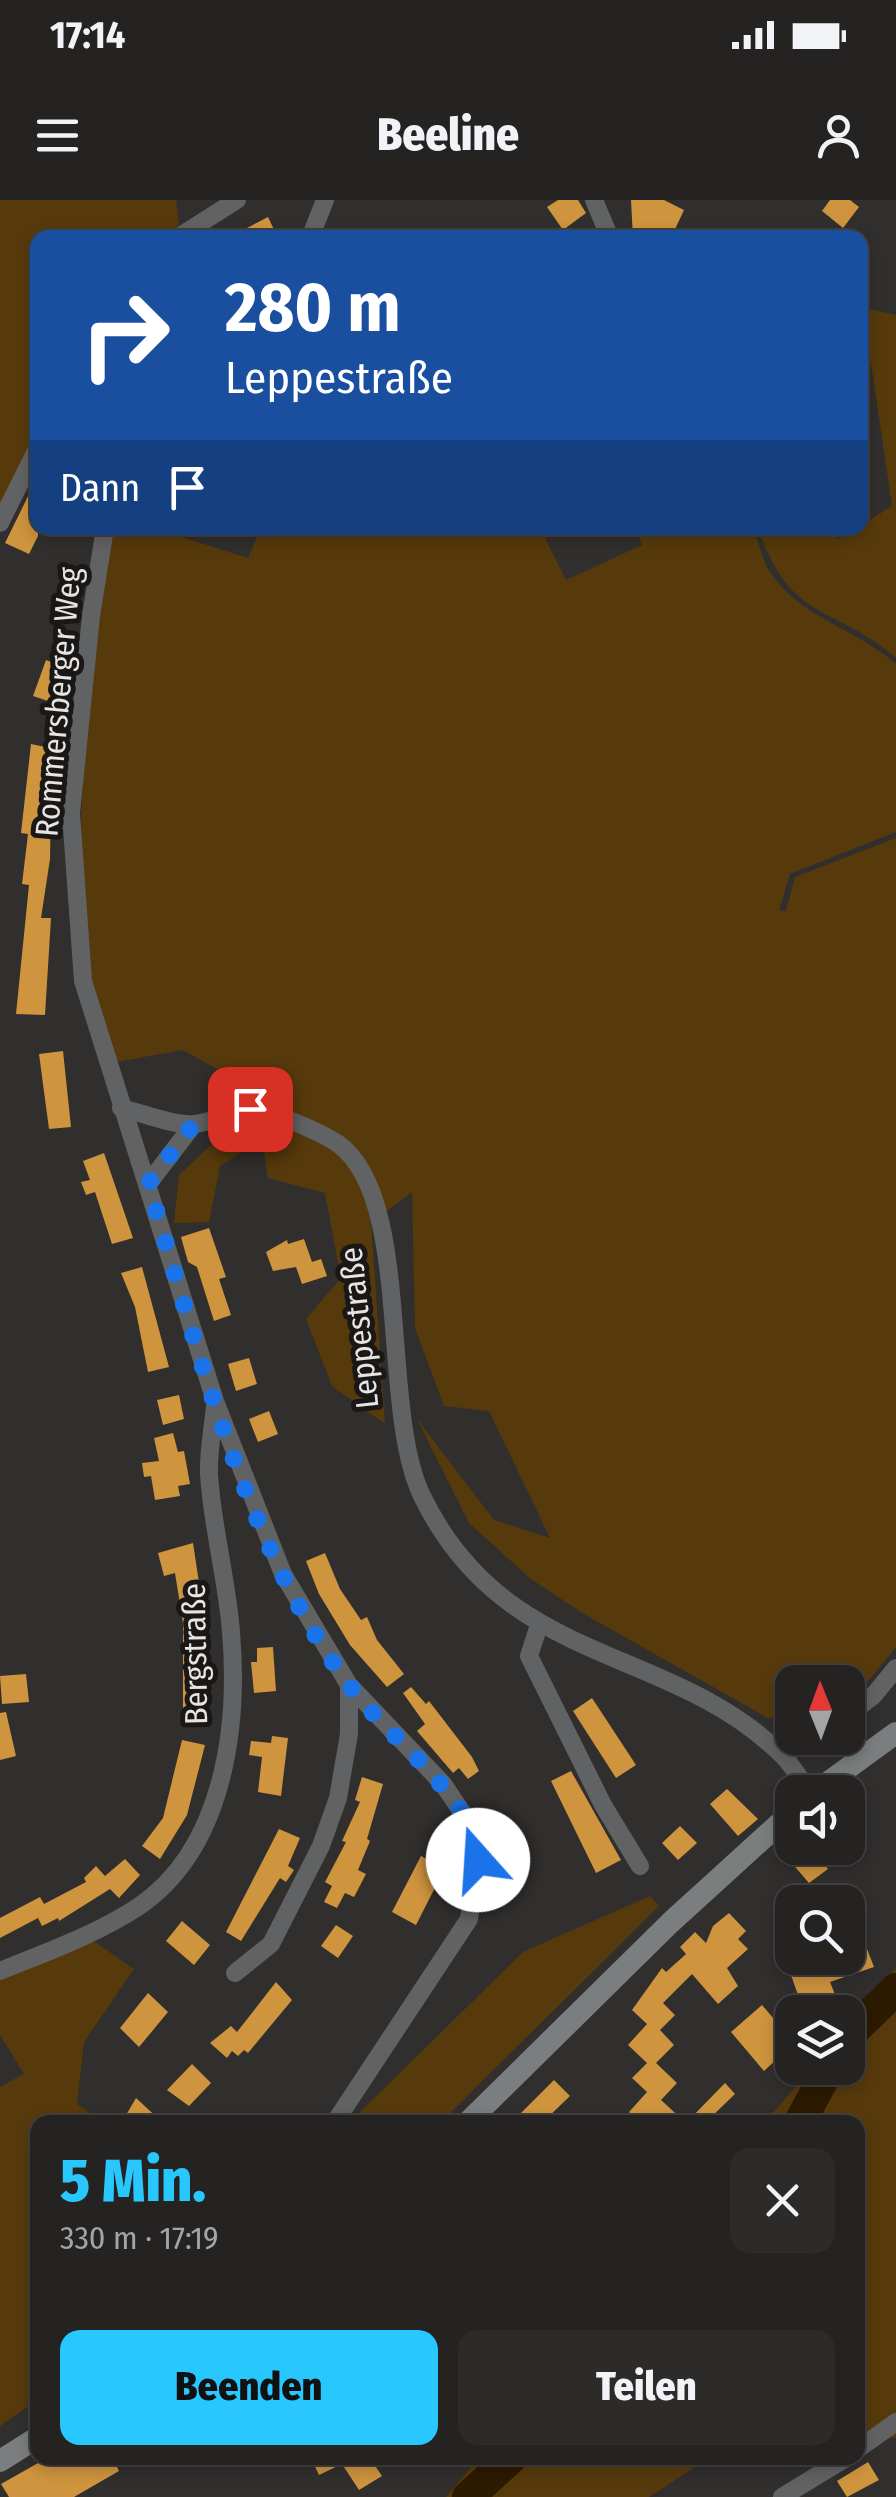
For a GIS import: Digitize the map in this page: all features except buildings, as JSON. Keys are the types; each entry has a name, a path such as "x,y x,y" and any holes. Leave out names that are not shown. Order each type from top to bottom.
{"main road":[{"name":"Leppestraße","path":"836,1775 896,1733"},
{"path":"475,2115 670,1923 775,1827"},
{"path":"0,2461 30,2442"}],"street":[{"path":"190,230 238,200"},
{"path":"313,230 325,200"},
{"path":"594,200 607,230"},
{"path":"0,523 30,463"},
{"name":"Rommersberger Weg","path":"104,535 91,616 71,813 83,981 216,1401 282,1574 350,1685 442,1784 470,1824 478,1873 469,1919 340,2115"},
{"name":"Leppestraße","path":"121,1108 193,1125 250,1109 293,1122 339,1144 369,1178 381,1216 403,1442 423,1496 456,1548 502,1600 539,1625 712,1704 784,1756 799,1775"},
{"path":"148,1184 193,1125"},
{"name":"Bergstraße","path":"0,1971 78,1940 140,1906 198,1842 217,1794 233,1713 232,1634 209,1472 216,1401"},
{"path":"539,1625 529,1656 603,1805 640,1866"},
{"path":"865,1702 896,1668"},
{"path":"236,1972 271,1944 321,1846 338,1798 349,1734 350,1685"},
{"path":"865,2444 896,2422"},
{"path":"782,2497 835,2465"}],"shaded area":[{"path":"0,200 176,200 179,224 174,230 30,230 30,451 0,512"},
{"path":"868,309 896,315 896,658 799,597 771,559 761,535 833,535 839,539 845,535 868,535 868,521 892,506 868,342"},
{"path":"109,535 175,535 248,558 258,535 544,535 566,580 642,545 638,535 756,535 767,567 797,601 896,664 896,832 790,874 779,910 786,911 795,877 896,838 896,1647 865,1685 865,1665 775,1665 775,1717 768,1718 584,1614 531,1579 469,1523 417,1419 494,1520 550,1538 489,1411 444,1406 415,1328 412,1192 371,1223 385,1424 332,1386 306,1319 341,1278 325,1193 268,1178 262,1139 220,1166 209,1222 174,1223 179,1175 232,1125 270,1099 183,1050 110,1063 86,975 82,920 82,808 89,694"},
{"path":"650,1896 659,1906 450,2113 357,2115 523,1952"},
{"path":"86,1936 134,1969 84,2042 77,2104 94,2115 30,2115 30,2405 0,2426 0,2087 24,2074 0,2035 0,1970"},
{"path":"896,1968 896,2438 865,2439 865,2115 771,2115 797,2085 865,2085 865,2005"},
{"path":"473,2465 698,2465 649,2497 446,2497"}],"waterway":[{"path":"865,2019 896,1989"},
{"path":"804,2115 820,2085"},
{"path":"468,2497 503,2465"}],"route":[{"path":"250,1109 193,1125 148,1184 216,1401 282,1574 350,1685 442,1784 470,1824 478,1860"}]}
